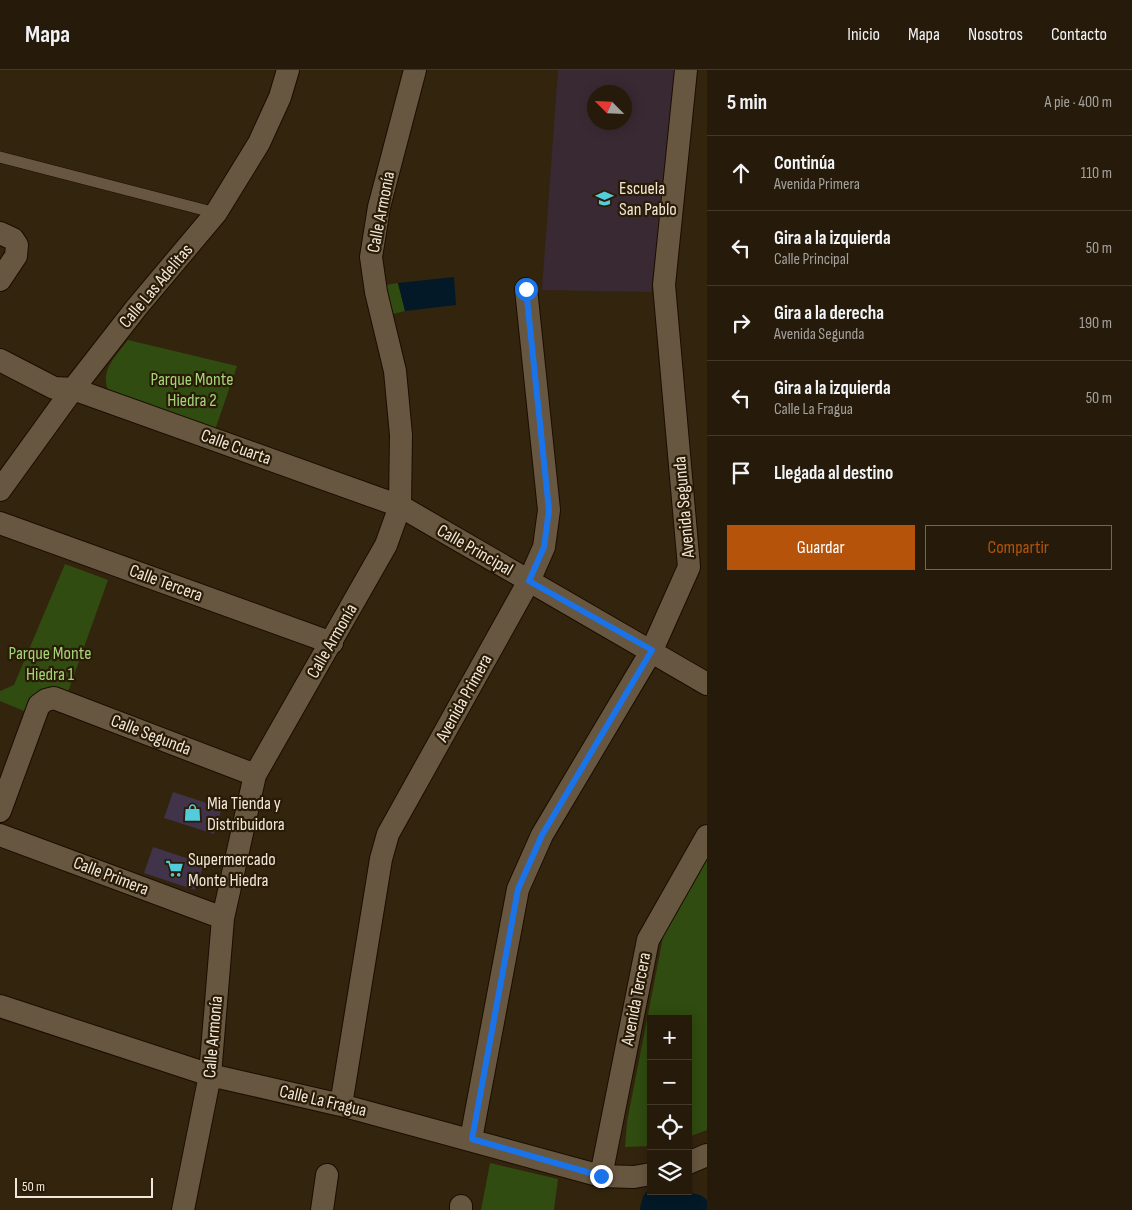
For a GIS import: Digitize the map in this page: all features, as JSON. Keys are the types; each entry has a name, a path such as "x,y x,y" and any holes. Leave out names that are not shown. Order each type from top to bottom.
{"street":[{"name":"Calle Las Adelitas","path":"0,490 73,389 137,307 216,213 260,143 280,97 288,70"},
{"name":"Calle Armonía","path":"183,1210 210,1075 223,918 255,775 332,643 386,545 400,506 401,435 394,371 376,292 371,257 379,207 415,70"},
{"name":"Avenida Segunda","path":"472,1139 518,889 542,835 652,650 689,567 664,285 686,70"},
{"path":"0,233 13,239 17,245 16,256 0,280"},
{"name":"Avenida Primera","path":"341,1105 381,859 388,834 529,581 544,547 549,510 526,289"},
{"name":"Calle Cuarta","path":"0,360 54,388 73,389 400,506"},
{"name":"Calle Principal","path":"400,506 652,650 707,684"},
{"name":"Calle Tercera","path":"0,523 332,643"},
{"name":"Calle Segunda","path":"0,811 39,705 46,700 54,698 255,775"},
{"name":"Calle Primera","path":"0,835 223,918"},
{"name":"Avenida Tercera","path":"601,1176 648,940 707,836"},
{"name":"Calle La Fragua","path":"0,1006 210,1075 341,1105 472,1139 601,1176 634,1177 647,1175"},
{"path":"692,1161 707,1155"},
{"path":"322,1210 327,1175"}],"lane":[{"path":"0,157 216,213"}],"shaded area":[{"name":"Escuela San Pablo","path":"558,70 677,70 651,292 542,290"}],"green space":[{"path":"398,283 405,311 393,314 386,285"},
{"name":"Parque Monte Hiedra 2","path":"128,340 237,366 214,433 108,390 106,376 110,364"},
{"name":"Parque Monte Hiedra 1","path":"65,564 108,580 68,692 32,700 24,711 0,701 0,691 14,685"},
{"path":"707,856 707,1130 692,1136 692,1015 648,1015 664,932"},
{"path":"647,1019 647,1146 625,1147 627,1122"},
{"path":"490,1163 558,1179 554,1210 481,1210"}],"water":[{"path":"454,277 456,305 405,311 398,283"}],"building":[{"name":"Mia Tienda y Distribuidora","path":"173,792 222,808 214,834 164,818"},
{"name":"Supermercado Monte Hiedra","path":"153,847 204,864 195,890 144,873"}],"waterway":[{"path":"656,1210 658,1203 694,1210"}],"place":[{"name":"Escuela San Pablo","path":"605,198"},
{"name":"Mia Tienda y Distribuidora","path":"193,813"},
{"name":"Supermercado Monte Hiedra","path":"174,869"}],"route":[{"path":"526,289 549,510 544,547 529,581 652,650 542,835 518,889 472,1139 601,1176"}]}
